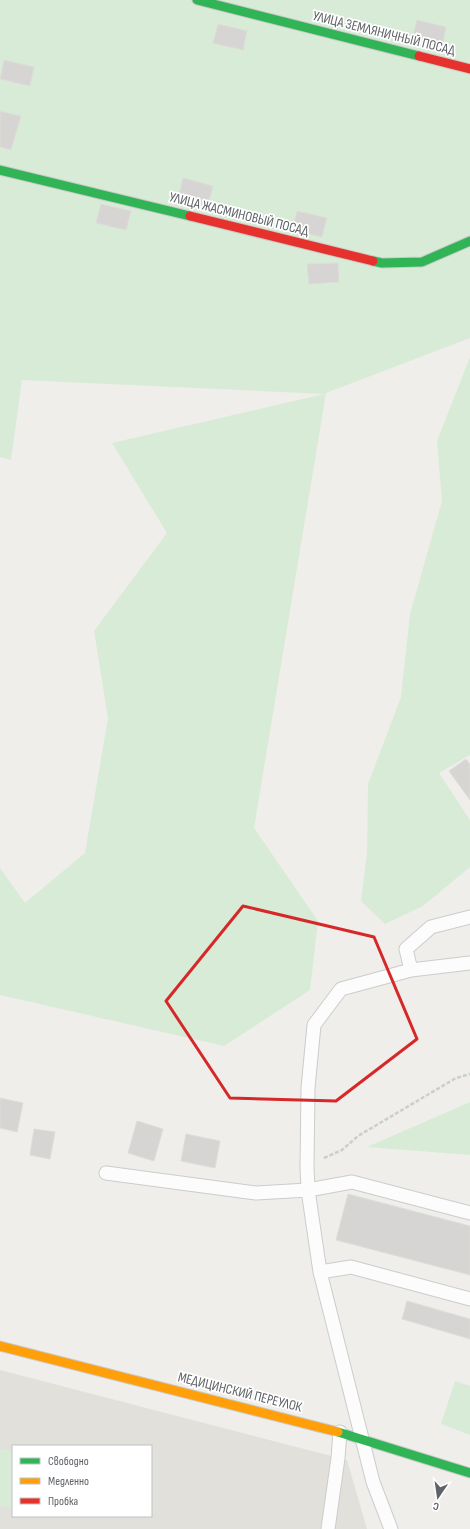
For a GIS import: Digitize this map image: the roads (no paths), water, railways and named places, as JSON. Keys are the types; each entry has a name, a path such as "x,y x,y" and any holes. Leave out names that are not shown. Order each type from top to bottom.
{"street":[{"name":"УЛИЦА ЗЕМЛЯНИЧНЫЙ ПОСАД","path":"197,0 470,69"},
{"name":"УЛИЦА ЖАСМИНОВЫЙ ПОСАД","path":"0,170 382,263 422,262 470,241"},
{"name":"МЕДИЦИНСКИЙ ПЕРЕУЛОК","path":"0,1346 340,1432 470,1473"}],"lane":[{"path":"411,970 406,948 431,927 470,916"},
{"path":"391,1529 373,1482 320,1272 308,1190 307,1167 308,1088 314,1025 341,989 411,970 470,962"},
{"path":"106,1173 256,1193 308,1190 352,1182 470,1213"},
{"path":"320,1272 351,1267 470,1299"},
{"path":"328,1529 338,1458 340,1432"}]}
